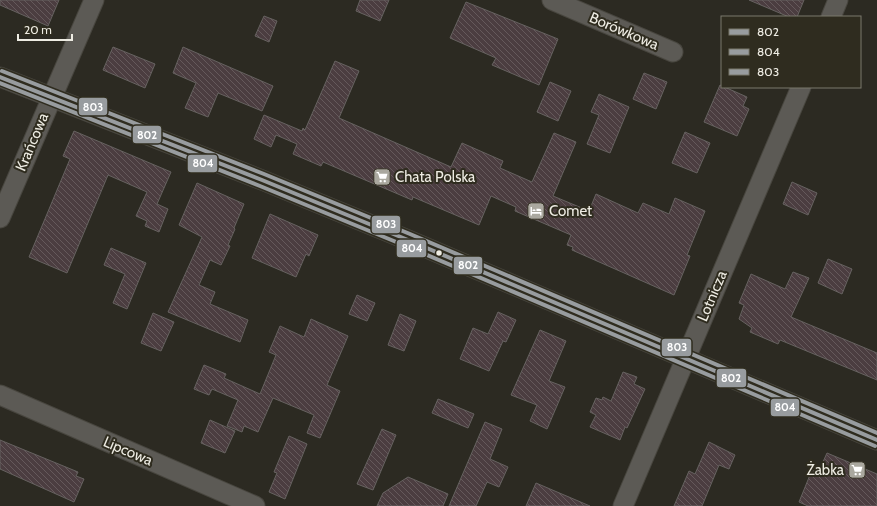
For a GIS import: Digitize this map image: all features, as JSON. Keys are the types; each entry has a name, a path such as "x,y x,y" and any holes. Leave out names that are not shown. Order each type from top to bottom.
{"street":[{"name":"Krańcowa","path":"0,218 94,0"},
{"name":"Borówkowa","path":"552,0 673,52"},
{"path":"831,16 838,0"},
{"path":"0,77 255,177 401,237 877,440"},
{"name":"Lotnicza","path":"623,506 801,88"},
{"name":"Lipcowa","path":"0,395 255,506"}],"building":[{"path":"0,0 59,0 48,26 0,5"},
{"path":"360,0 389,0 380,21 356,11"},
{"path":"749,0 804,0 797,16 787,16"},
{"path":"466,2 558,39 539,85 492,65 496,58 450,38"},
{"path":"264,16 277,21 269,42 255,36"},
{"path":"113,47 155,64 145,88 103,70"},
{"path":"183,47 273,86 262,111 218,93 208,117 185,108 196,83 173,73"},
{"path":"335,61 359,71 339,118 451,167 462,143 503,161 500,168 532,182 554,133 576,142 553,196 589,211 596,194 638,213 643,203 669,214 675,198 705,211 687,255 690,256 674,295 572,250 573,247 567,245 571,235 515,211 516,207 491,196 479,225 413,197 412,200 323,162 321,166 293,154 297,144 276,135 271,147 254,139 264,115 302,131 303,128 305,130"},
{"path":"644,73 667,82 656,109 633,99"},
{"path":"550,82 571,91 558,121 537,112"},
{"path":"720,85 721,88 727,88 747,97 743,106 749,109 737,136 704,122"},
{"path":"599,94 629,107 610,153 587,144 599,115 591,112"},
{"path":"74,131 171,172 157,204 168,209 159,232 145,226 147,221 136,216 147,192 108,175 67,273 29,257 70,159 63,156"},
{"path":"685,132 710,143 697,173 672,163"},
{"path":"792,182 817,193 808,215 783,204"},
{"path":"197,183 244,204 228,245 230,246 221,265 210,260 199,285 215,292 210,304 248,320 240,342 168,312 202,237 179,225"},
{"path":"270,214 318,235 309,256 306,254 296,277 252,258"},
{"path":"111,248 146,263 127,309 113,303 125,274 104,265"},
{"path":"828,259 852,269 842,294 818,283"},
{"path":"793,272 809,278 791,317 877,353 877,380 780,340 778,344 750,332 752,328 739,319 744,305 739,303 751,274 785,289"},
{"path":"357,295 375,303 367,321 349,314"},
{"path":"498,312 516,320 506,342 503,341 489,371 460,359 473,328 488,334"},
{"path":"153,313 174,322 161,351 141,343"},
{"path":"400,314 416,321 404,351 388,345"},
{"path":"311,319 348,336 327,385 340,391 320,438 307,433 314,415 273,398 258,432 244,426 242,432 227,426 238,400 212,389 209,395 194,389 204,365 226,374 224,378 260,394 276,355 269,352 280,326 304,337"},
{"path":"540,330 566,341 549,381 565,387 547,429 530,421 537,405 511,395"},
{"path":"623,372 637,377 634,384 645,389 627,428 625,427 620,440 590,427 596,415 590,412 596,398 602,400 603,397 611,401"},
{"path":"438,399 474,414 468,428 432,413"},
{"path":"210,420 235,431 225,453 201,443"},
{"path":"485,422 502,429 490,459 508,467 499,487 487,482 476,506 449,506"},
{"path":"382,429 396,435 373,490 357,484"},
{"path":"289,436 307,444 285,499 269,492 277,473 274,472"},
{"path":"0,440 78,472 76,476 84,479 74,502 0,469"},
{"path":"709,442 735,455 729,469 719,465 702,506 674,506 689,471 695,474"},
{"path":"827,453 877,474 877,506 808,506 799,502 812,470 818,473"},
{"path":"408,477 448,494 443,506 377,506 383,493"},
{"path":"536,483 590,506 526,506"}],"transit line":[{"name":"803","path":"2,71 264,174 410,234 877,433"},
{"name":"802","path":"0,77 262,180 408,240 877,440"},
{"name":"804","path":"0,83 260,186 406,246 875,446"}],"place":[{"name":"Chata Polska","path":"382,177"},
{"name":"Comet","path":"536,211"},
{"name":"Żabka","path":"857,470"}]}
